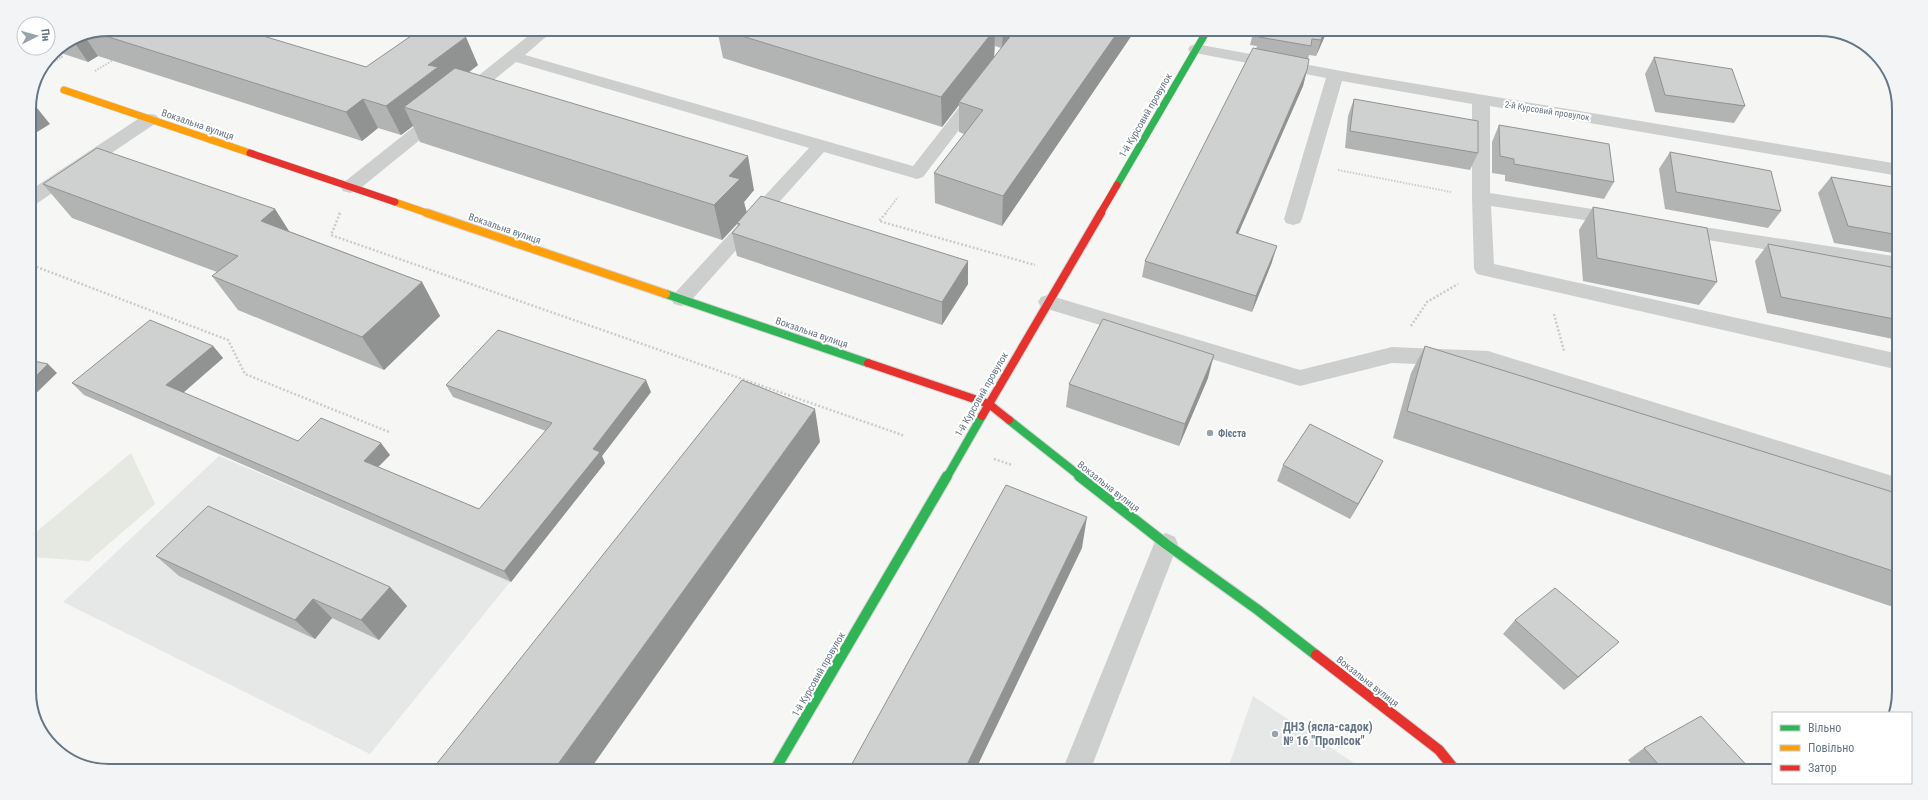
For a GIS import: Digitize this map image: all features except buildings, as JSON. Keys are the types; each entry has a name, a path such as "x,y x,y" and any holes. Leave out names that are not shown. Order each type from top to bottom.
{"street":[{"path":"350,187 538,36"},
{"name":"1-й Курсовий провулок","path":"778,764 1204,36"},
{"name":"2-й Курсовий провулок","path":"1196,50 1481,100 1892,169"},
{"path":"512,56 917,173 989,81"},
{"path":"1293,219 1335,75"},
{"name":"Вокзальна вулиця","path":"64,90 989,404 1090,486 1166,544 1258,610 1439,750 1450,764"},
{"path":"1481,100 1481,198 1484,269 1892,360"},
{"path":"36,195 150,119"},
{"path":"681,299 821,145"},
{"path":"1481,198 1637,222"},
{"path":"1660,226 1892,263"},
{"path":"1048,302 1300,378 1392,355 1488,359 1892,486"},
{"path":"1079,764 1166,544"}],"path":[{"path":"52,63 62,57 59,56"},
{"path":"64,90 120,56"},
{"path":"1309,165 1481,198"},
{"path":"917,173 879,221 1038,267"},
{"path":"350,187 331,235 905,436"},
{"path":"36,267 228,340 245,374 389,432"},
{"path":"1392,355 1427,302 1484,269"},
{"path":"1545,283 1574,386"}],"shaded area":[{"path":"131,453 155,504 89,561 36,557 36,532"},
{"path":"219,456 511,581 370,754 63,602"},
{"name":"ДНЗ (ясла-садок) № 16 \"Пролісок\"","path":"1253,696 1355,764 1229,764"}],"traffic: fast":[{"path":"1117,185 1204,36"},
{"path":"666,294 868,363"},
{"path":"778,764 982,416"},
{"path":"1009,420 1166,544 1258,610 1316,655"}],"traffic: slow":[{"path":"64,90 250,153"},
{"path":"395,202 666,294"}],"traffic: jam":[{"path":"250,153 395,202"},
{"path":"982,416 1117,185"},
{"path":"868,363 989,404 1009,420"},
{"path":"1316,655 1439,750 1450,764"}],"place":[{"name":"Фієста","path":"1210,433"},
{"name":"ДНЗ (ясла-садок) № 16 \"Пролісок\"","path":"1275,734"}]}
